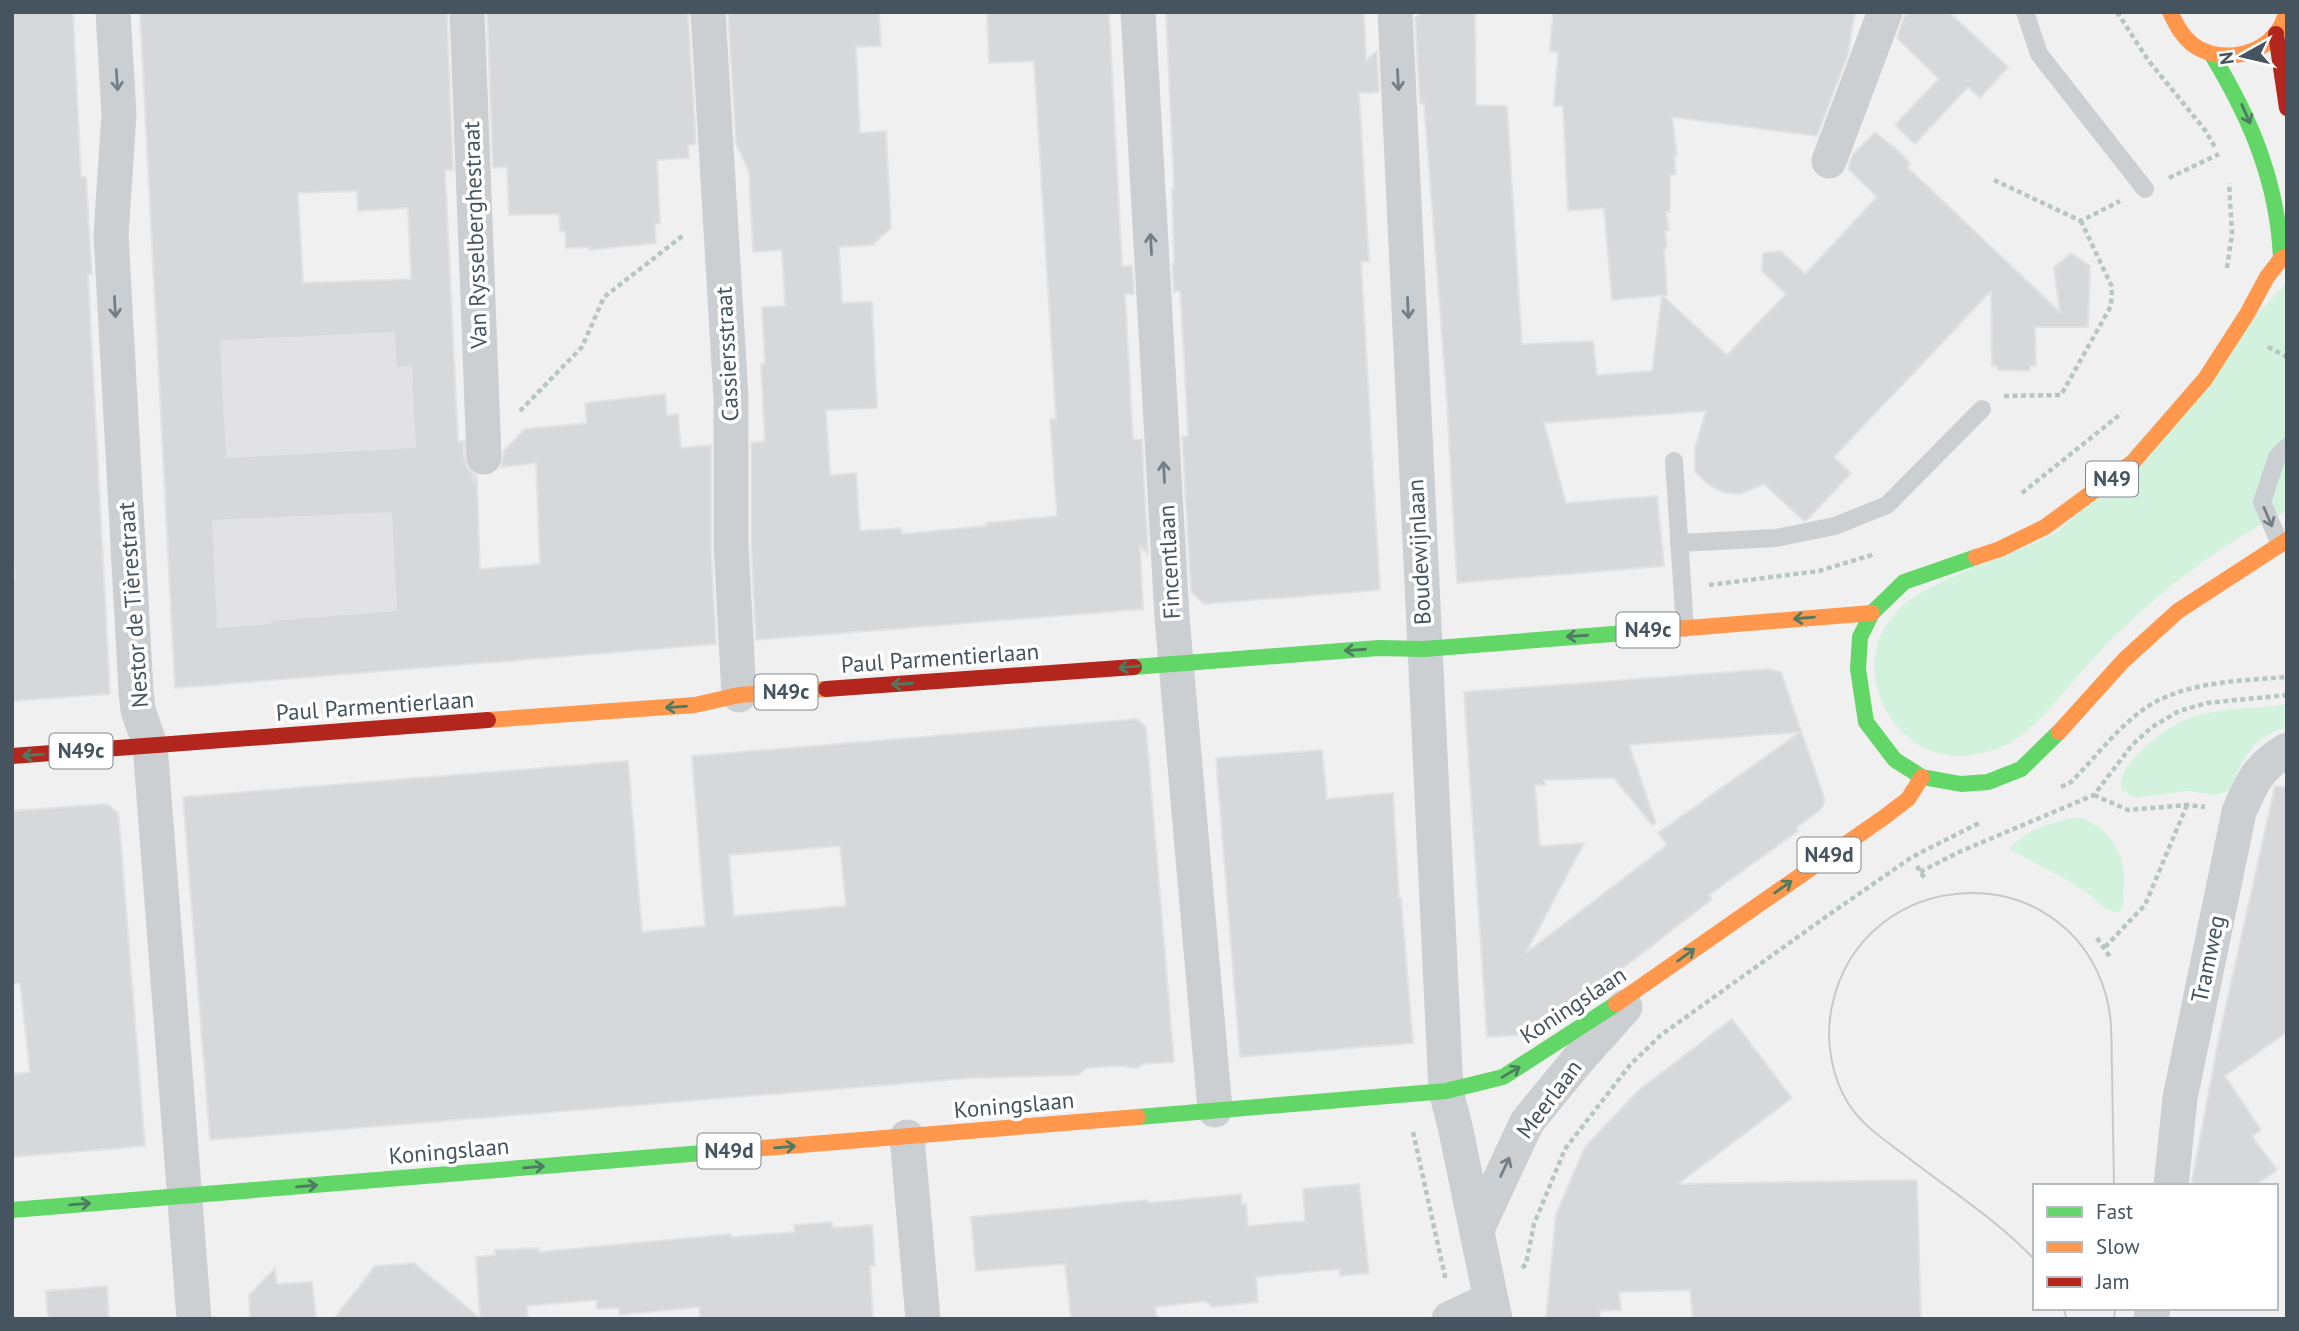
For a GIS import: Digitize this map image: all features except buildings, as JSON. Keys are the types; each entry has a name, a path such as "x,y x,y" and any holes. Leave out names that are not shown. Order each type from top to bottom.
{"main road":[{"path":"2170,12 2172,21 2183,37 2196,48 2212,55 2236,57 2259,49 2276,34 2287,12"},
{"path":"2276,34 2287,108"},
{"name":"N49","path":"2212,55 2239,99 2264,156 2282,228 2284,258 2267,277 2247,314 2205,379 2133,462 2046,527 2000,549 1904,582 1872,612 1860,637 1858,669 1866,722 1895,760 1922,777 1961,784 1988,782 2021,769 2048,744 2124,660 2178,611 2284,544"},
{"name":"Paul Parmentierlaan","path":"12,756 695,705 738,695 1379,648 1424,649 1872,612"},
{"name":"Koningslaan","path":"12,1210 1446,1091 1503,1077 1645,985 1883,818 1908,799 1922,777"}],"street":[{"name":"Nestor de Tièrestraat","path":"113,12 119,114 111,235 136,691 138,710 150,746 194,1319"},
{"name":"Van Rysselberghestraat","path":"467,12 483,443"},
{"name":"Cassiersstraat","path":"708,12 731,398 731,544 738,695"},
{"name":"Fincentlaan","path":"1138,12 1175,662 1215,1110"},
{"name":"Boudewijnlaan","path":"1395,12 1446,1091"},
{"path":"1829,161 1885,12"},
{"name":"Tramweg","path":"2171,1184 2180,1098 2239,812 2251,783 2268,761 2287,750"},
{"name":"Meerlaan","path":"1477,1228 1527,1122 1581,1056 1645,985"},
{"path":"1446,1091 1477,1228 1492,1310 1448,1319"},
{"path":"907,1137 923,1319"}],"lane":[{"path":"2025,12 2039,54 2145,189"},
{"path":"1679,543 1776,538 1835,526 1888,505 1982,409"},
{"path":"2284,544 2262,502 2277,457 2287,447"},
{"path":"1674,461 1685,628"}],"path":[{"path":"2117,12 2153,67 2205,130 2224,164"},
{"path":"2081,221 2219,154"},
{"path":"2226,274 2232,234 2229,173"},
{"path":"1982,409 2002,396 2061,395 2111,306 2112,287 2081,221 1994,180"},
{"path":"483,443 506,426 582,347 604,296 700,222 719,221"},
{"path":"2051,792 2071,782 2117,733 2145,709 2166,698 2188,689 2287,677"},
{"path":"1924,879 1919,869 2094,795 2132,745 2152,727 2179,711 2207,703 2287,695"},
{"path":"2094,795 2128,810 2187,805 2239,812"},
{"path":"2105,947 2145,905 2187,805"},
{"path":"1492,1310 1526,1264 1534,1224 1564,1149 1630,1065 1661,1035 1912,857 1989,818"},
{"path":"2096,938 2110,957"}],"shaded area":[{"path":"265,195 272,339 394,333 396,367 416,367 453,442 472,441 477,464 480,569 490,662 175,688 149,199"}],"green space":[{"path":"2287,282 2287,511 2236,540 2165,591 2101,650 2032,726 2009,743 1979,754 1957,756 1936,753 1913,741 1890,717 1877,688 1875,655 1879,639 1894,615 1905,603 1944,581 2038,541 2061,528"},
{"path":"2287,704 2287,728 2266,736 2250,750 2230,790 2216,795 2187,791 2135,798 2121,788 2124,772 2134,759 2159,735 2176,724 2210,712"},
{"path":"2077,817 2098,827 2118,850 2124,876 2123,906 2119,912 2106,908 2078,887 2010,849 2031,832"}],"tram line":[{"path":"2033,1258 1991,1220 1869,1127 1854,1112 1837,1081 1829,1031 1832,1006 1851,958 1882,924 1922,902 1965,893 2009,898 2050,917 2084,949 2106,995 2110,1013 2114,1184"},
{"path":"2064,1310 2067,1319"},
{"path":"2114,1319 2115,1310"}],"traffic: fast":[{"path":"2212,55 2239,103 2260,152 2274,204 2281,259"},
{"path":"1976,557 1904,582 1872,613 1860,637 1858,669 1866,722 1895,760 1922,777 1961,784 1988,782 2021,769 2059,732"},
{"path":"1134,667 1379,648 1424,649 1676,629"},
{"path":"1138,1117 1446,1091 1503,1077 1616,1004"},
{"path":"12,1210 727,1151"}],"traffic: slow":[{"path":"2170,12 2192,44 2213,54 2225,55 2237,55 2259,48 2280,28 2287,12"},
{"path":"1976,557 2000,549 2045,527 2133,462 2205,379 2247,314 2267,277 2281,259 2287,256"},
{"path":"2059,732 2124,660 2178,611 2287,540"},
{"path":"1676,629 1872,613"},
{"path":"488,720 695,705 739,695 826,689"},
{"path":"1616,1004 1883,818 1908,799 1922,777"},
{"path":"727,1151 1138,1117"}],"traffic: jam":[{"path":"2276,34 2287,108"},
{"path":"826,689 1134,667"},
{"path":"12,756 488,720"}]}
